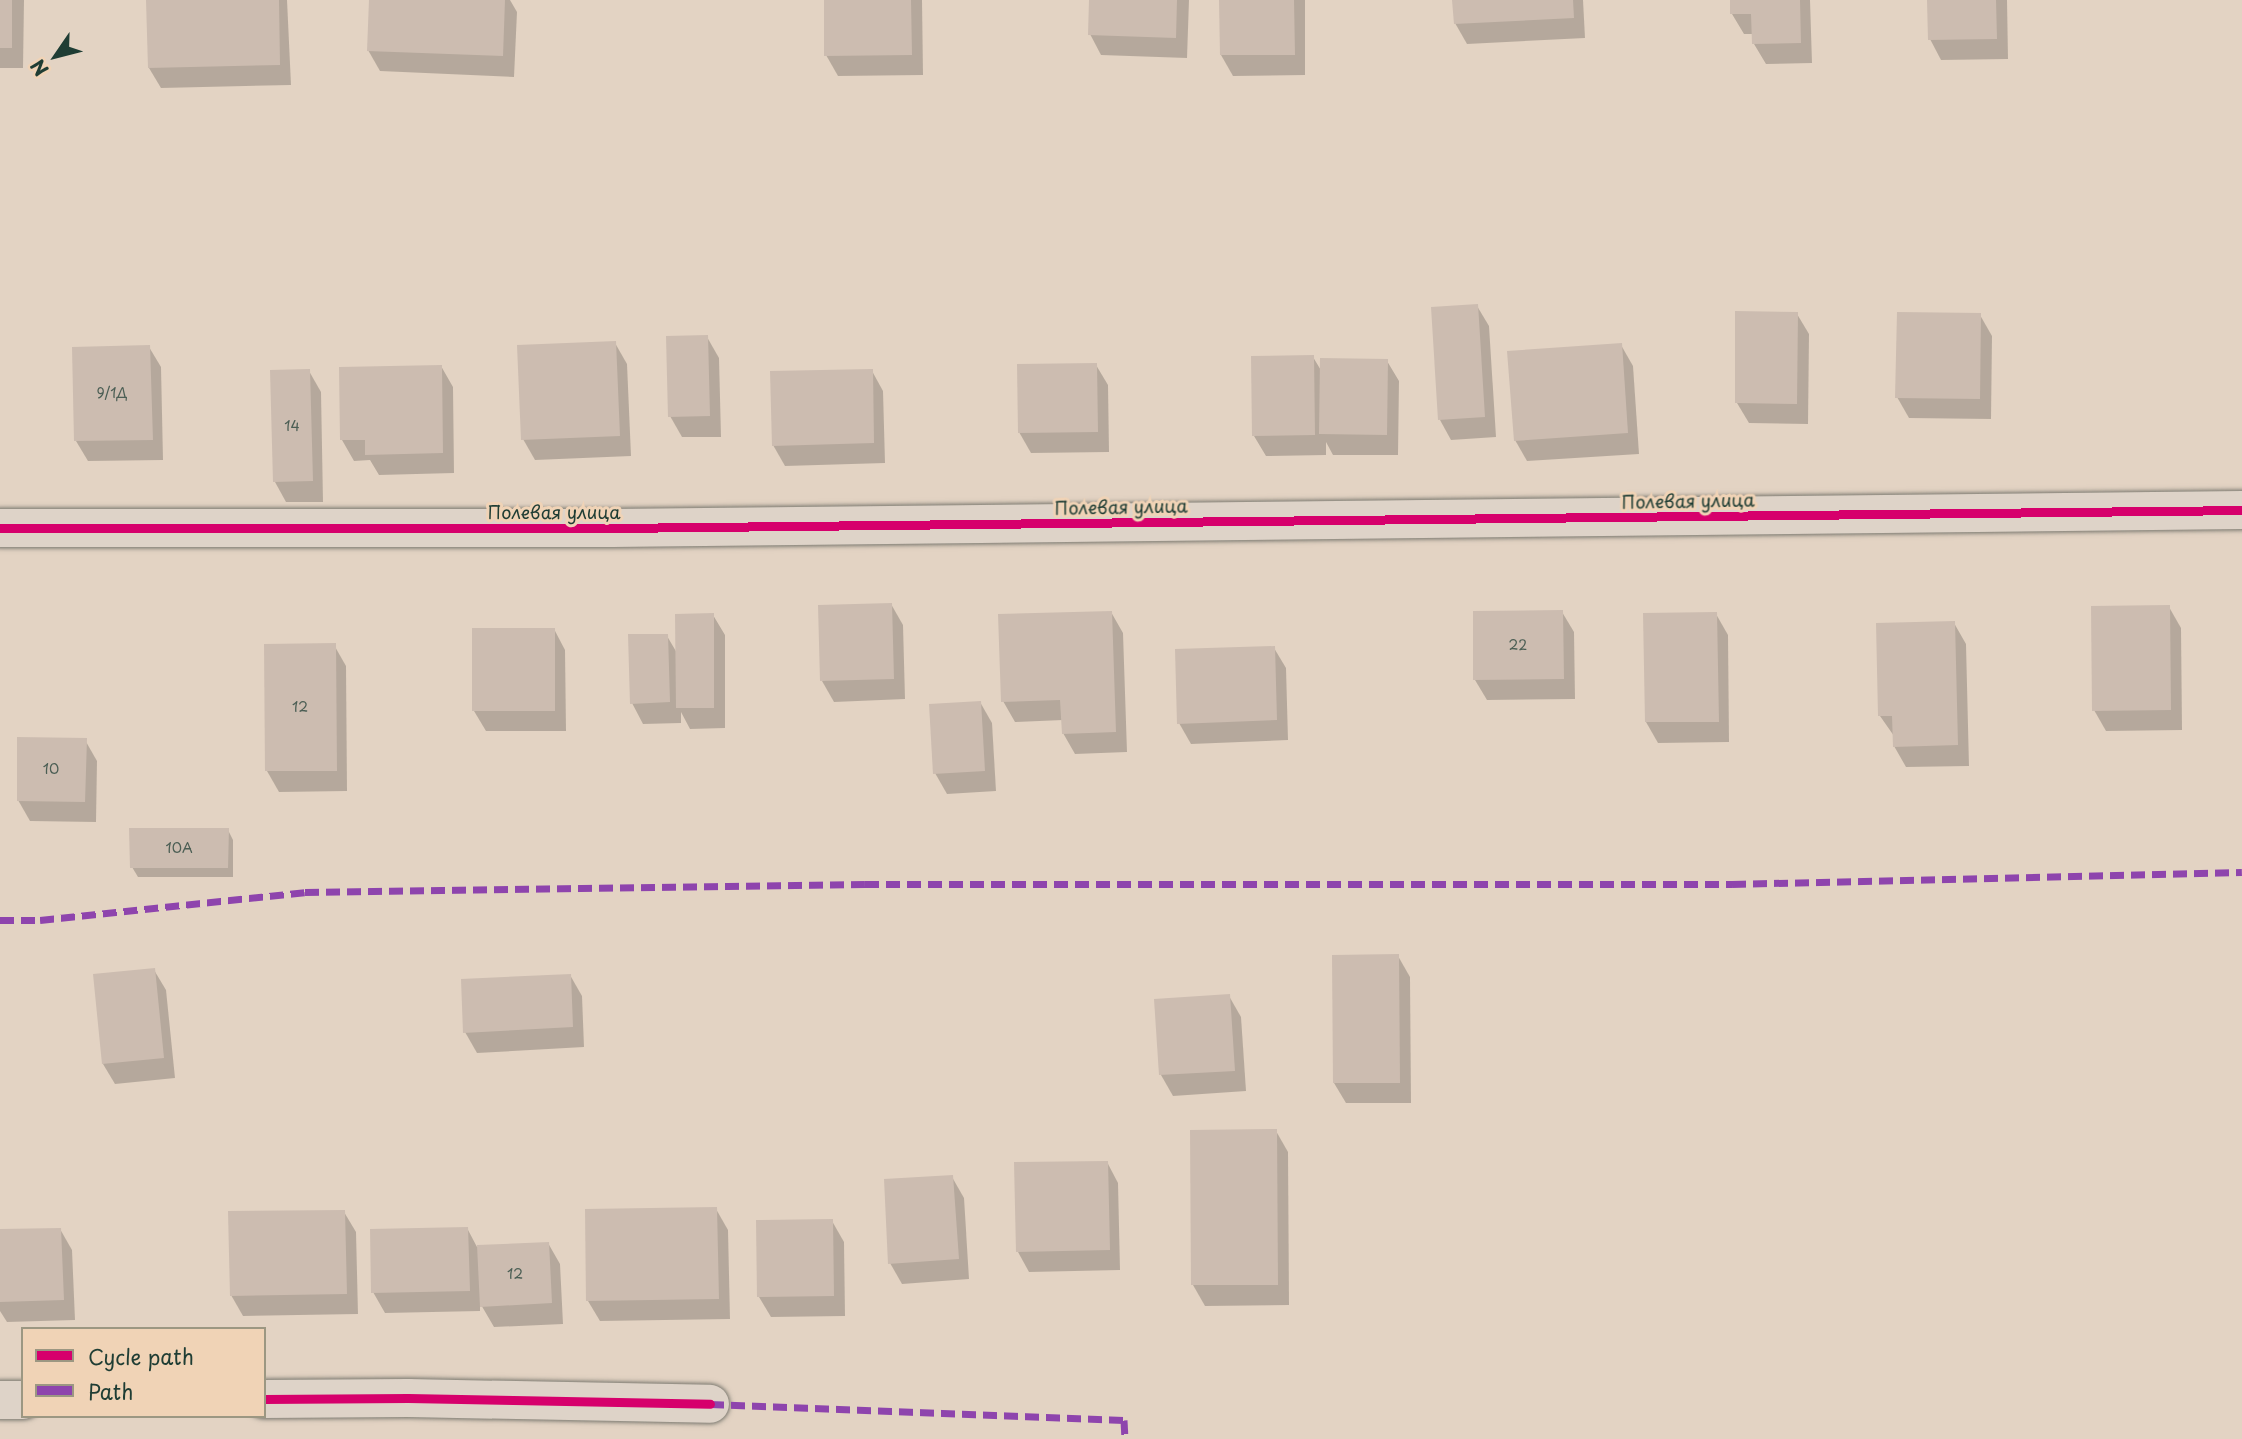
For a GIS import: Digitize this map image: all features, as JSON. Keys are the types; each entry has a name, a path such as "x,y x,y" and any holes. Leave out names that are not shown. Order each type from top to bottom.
{"street":[{"name":"Полевая улица","path":"0,528 612,528 2242,510"},
{"path":"266,1399 408,1398 709,1404"},
{"path":"0,1400 21,1400"}],"building":[{"path":"0,0 12,0 12,48 0,48"},
{"path":"146,0 279,0 280,65 148,68"},
{"path":"369,0 505,0 503,56 367,51"},
{"path":"824,0 911,0 912,55 824,56"},
{"path":"1089,0 1177,0 1176,38 1088,35"},
{"path":"1219,0 1294,0 1295,55 1220,55"},
{"path":"1452,0 1573,0 1574,18 1454,24"},
{"path":"1730,0 1800,0 1801,43 1752,44 1751,14 1730,14"},
{"path":"1927,0 1996,0 1997,39 1928,40"},
{"path":"1478,304 1485,417 1438,420 1431,307"},
{"path":"1735,311 1798,312 1797,404 1735,403"},
{"path":"1897,312 1981,313 1980,399 1895,398"},
{"path":"708,335 710,416 668,417 666,336"},
{"path":"616,341 620,436 521,440 517,345"},
{"path":"1622,343 1628,433 1514,441 1507,351"},
{"path":"150,345 153,440 74,441 72,347"},
{"path":"1314,355 1315,435 1252,436 1251,356"},
{"path":"1320,358 1388,359 1387,435 1319,434"},
{"path":"1097,363 1098,432 1018,433 1017,364"},
{"path":"442,365 443,453 365,455 365,440 340,440 339,367"},
{"path":"310,369 313,481 273,482 270,370"},
{"path":"873,369 874,443 772,446 770,371"},
{"path":"892,603 894,679 820,681 818,605"},
{"path":"2170,605 2171,710 2092,711 2091,606"},
{"path":"1563,610 1564,679 1473,680 1473,611"},
{"path":"1112,611 1116,732 1062,734 1060,700 1001,702 998,614"},
{"path":"1717,612 1719,722 1645,722 1643,613"},
{"path":"714,613 714,708 676,708 675,614"},
{"path":"1955,621 1958,745 1893,747 1892,716 1878,716 1876,623"},
{"path":"472,628 555,628 555,711 472,711"},
{"path":"628,634 668,634 670,702 630,704"},
{"path":"336,643 337,771 265,771 264,644"},
{"path":"1275,646 1277,720 1177,724 1175,649"},
{"path":"981,701 985,771 933,774 929,704"},
{"path":"17,737 87,738 85,802 17,801"},
{"path":"129,828 229,828 228,868 130,868"},
{"path":"1399,954 1400,1083 1333,1083 1332,955"},
{"path":"155,968 164,1058 102,1064 93,974"},
{"path":"571,974 573,1027 463,1033 461,979"},
{"path":"1230,994 1235,1071 1159,1075 1154,999"},
{"path":"1277,1129 1278,1285 1191,1285 1190,1130"},
{"path":"1108,1161 1110,1250 1016,1252 1014,1162"},
{"path":"953,1175 959,1259 888,1264 884,1179"},
{"path":"717,1207 719,1299 586,1301 585,1209"},
{"path":"345,1210 347,1294 230,1296 228,1211"},
{"path":"833,1219 834,1296 757,1297 756,1220"},
{"path":"468,1227 470,1291 371,1293 370,1229"},
{"path":"61,1228 64,1300 0,1302 0,1229"},
{"path":"549,1242 552,1303 480,1307 477,1245"}],"marked path":[{"path":"0,920 40,920 305,892 865,884 1732,884 2242,872"},
{"path":"710,1404 1124,1420 1125,1439"}],"cycle path":[{"path":"0,528 612,528 2242,510"},
{"path":"266,1399 408,1398 710,1404"}]}
